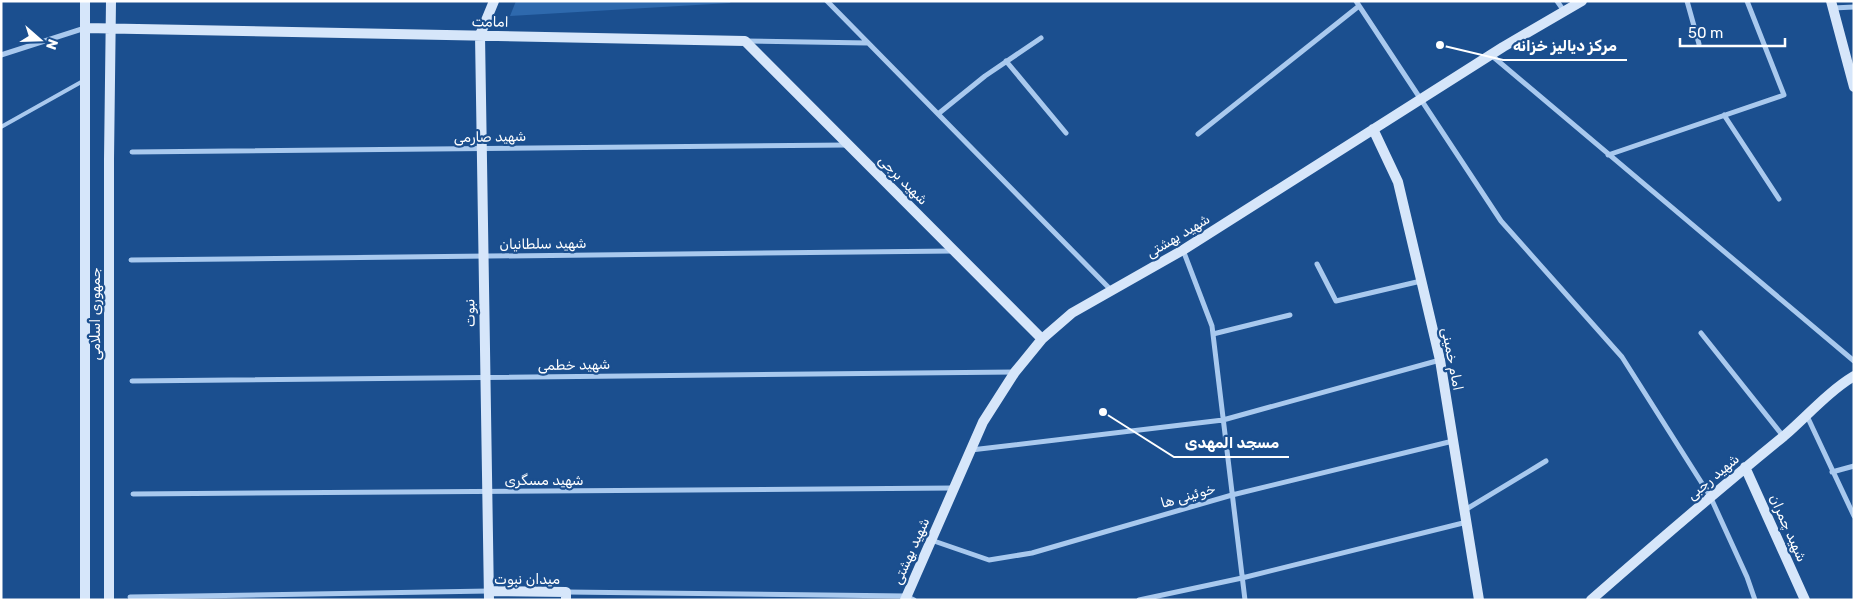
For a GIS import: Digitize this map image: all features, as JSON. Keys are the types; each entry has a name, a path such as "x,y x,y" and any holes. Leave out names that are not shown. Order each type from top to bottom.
{"street":[{"name":"جمهوری اسلامی","path":"85,1 85,600"},
{"name":"جمهوری اسلامی","path":"109,600 111,1"},
{"path":"480,35 494,1"},
{"path":"827,1 1110,290"},
{"path":"1557,1 1564,11"},
{"name":"شهید بهشتی","path":"908,599 931,540 983,422 1015,372 1042,339 1072,313 1183,250 1491,55 1582,1"},
{"path":"1688,1 1699,44"},
{"path":"1608,155 1784,95 1747,1"},
{"path":"1198,134 1357,4 1501,220 1622,357 1710,496 1747,577 1755,600"},
{"path":"1854,7 1832,5 1854,87"},
{"name":"امامت","path":"84,28 868,43"},
{"path":"1,55 84,28"},
{"name":"نبوت","path":"480,35 489,595"},
{"path":"938,114 985,76 1040,38"},
{"name":"شهید برجی","path":"745,41 1042,339"},
{"path":"1491,55 1854,361"},
{"path":"1006,61 1066,134"},
{"path":"1724,115 1779,199"},
{"name":"امام خمینی","path":"1373,129 1398,182 1440,360 1479,600"},
{"name":"شهید صارمی","path":"132,152 848,144"},
{"path":"1183,250 1212,326 1245,600"},
{"name":"شهید سلطانیان","path":"132,260 954,251"},
{"path":"1317,264 1336,301 1421,281"},
{"path":"1213,334 1290,316"},
{"path":"1701,333 1783,436"},
{"path":"970,450 1223,420 1440,360"},
{"name":"شهید خطمی","path":"132,381 1015,372"},
{"name":"شهید رجبی","path":"1591,600 1710,496 1807,416 1842,383 1854,376"},
{"path":"1807,416 1854,516"},
{"name":"خوئینی ها","path":"931,540 989,560 1032,553 1232,494 1453,441"},
{"path":"1465,510 1546,461"},
{"path":"1832,472 1854,466"},
{"name":"شهید چمران","path":"1745,468 1805,600"},
{"name":"شهید مسگری","path":"133,494 954,488"},
{"path":"1140,600 1242,578 1466,522"},
{"path":"130,597 489,595"},
{"name":"میدان نبوت","path":"489,595 566,596"},
{"path":"566,596 908,599"}],"lane":[{"path":"1,127 84,80"}],"shaded area":[{"path":"516,1 731,1 730,3 510,16"}],"place":[{"name":"مرکز دیالیز خزانه","path":"1440,45"},
{"name":"مسجد المهدی","path":"1103,412"}]}
